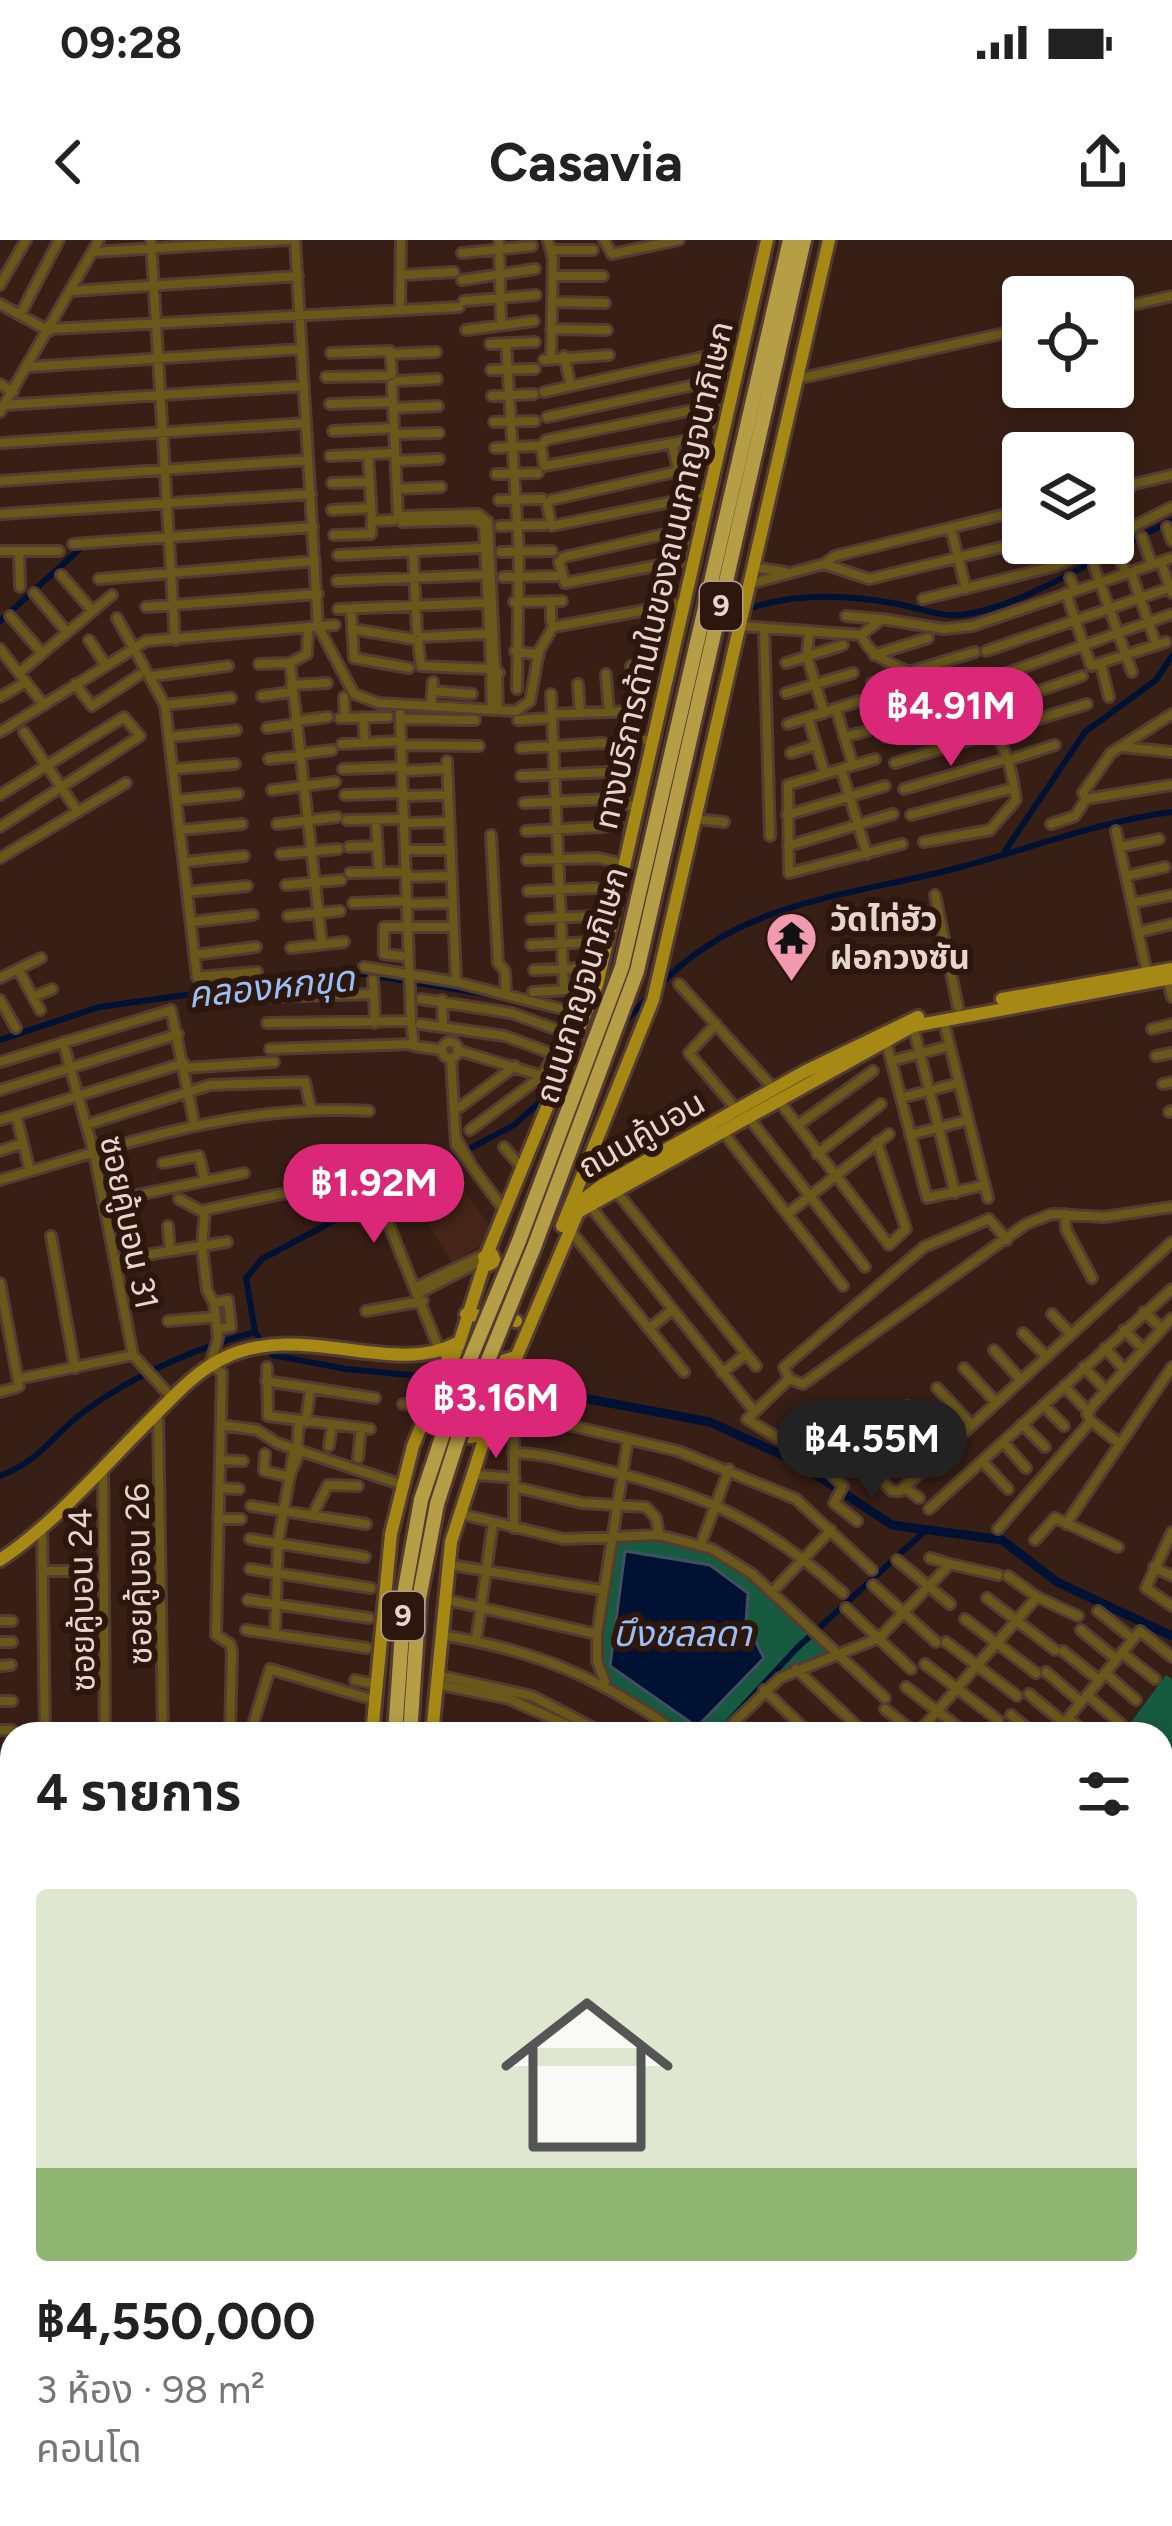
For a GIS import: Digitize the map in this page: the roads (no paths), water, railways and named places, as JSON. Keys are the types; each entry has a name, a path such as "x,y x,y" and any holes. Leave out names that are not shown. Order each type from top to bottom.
{"highway":[{"name":"ถนนกาญจนาภิเษก","path":"630,969 790,240"},
{"name":"ถนนกาญจนาภิเษก","path":"396,1722 405,1589 460,1383 526,1244 630,969 804,240"},
{"name":"ถนนกาญจนาภิเษก","path":"411,1722 429,1502"}],"main road":[{"name":"ทางบริการด้านในของถนนกาญจนาภิเษก","path":"488,1259 598,985 767,240"},
{"path":"567,1220 639,1043 669,936 749,584 761,572 796,380 829,240"},
{"name":"ถนนคู้บอน","path":"612,1185 914,1026 1150,972 1170,975"},
{"name":"ถนนคู้บอน","path":"516,1321 529,1312 567,1220 589,1202 736,1110 775,1097 892,1025 958,1007 1170,975"},
{"path":"589,1202 594,1163 611,1110"},
{"path":"594,1163 612,1185"},
{"path":"581,1178 589,1202"},
{"name":"ทางบริการด้านในของถนนกาญจนาภิเษก","path":"471,1312 516,1192"},
{"name":"ถนนคู้บอน","path":"0,1560 42,1526 213,1362 276,1346 451,1353 501,1378 516,1357 567,1220"},
{"path":"373,1722 386,1559 412,1459 451,1353 471,1312 516,1321 523,1336"},
{"path":"481,1394 501,1378"},
{"path":"433,1722 444,1579 501,1378"},
{"path":"439,1385 481,1394 490,1400 493,1412"},
{"path":"430,1417 470,1437 485,1434"},
{"path":"460,1513 459,1492 474,1453 470,1437"}],"street":[{"path":"20,315 59,240"},
{"path":"2,409 99,240"},
{"path":"92,252 152,244 292,240 318,594 306,656 290,663 259,664"},
{"path":"400,308 403,240"},
{"path":"604,240 612,254 679,240"},
{"path":"0,285 22,242"},
{"path":"152,244 175,640"},
{"path":"462,253 499,244 532,246"},
{"path":"499,244 500,323"},
{"path":"593,250 549,245 553,276 548,360 609,355"},
{"path":"403,275 535,269"},
{"path":"71,292 298,276"},
{"path":"553,276 603,276"},
{"path":"0,304 49,330 536,296"},
{"path":"1134,304 1172,296"},
{"path":"552,302 605,303"},
{"path":"466,329 534,321"},
{"path":"551,329 607,330"},
{"path":"796,380 1002,334"},
{"path":"490,344 536,342"},
{"path":"506,344 519,552 514,602 517,689"},
{"path":"28,367 302,349"},
{"path":"331,353 436,352"},
{"path":"392,354 399,518"},
{"path":"563,356 571,386"},
{"path":"492,396 539,393 703,357 708,382 547,417"},
{"path":"490,370 535,369"},
{"path":"707,374 736,377"},
{"path":"326,376 437,379"},
{"path":"0,384 13,392"},
{"path":"2,409 304,386"},
{"path":"330,404 438,406"},
{"path":"714,406 710,435 672,443 549,469 544,466 541,446 546,440 714,406"},
{"path":"494,422 535,421"},
{"path":"0,443 306,423"},
{"path":"333,431 439,433"},
{"path":"672,443 685,495 687,529 678,562 565,584 559,562 564,557 687,529"},
{"path":"496,448 536,446"},
{"path":"334,535 371,534 368,454"},
{"path":"330,456 439,460"},
{"path":"0,481 308,460"},
{"path":"679,471 551,500 547,505 552,526 685,495 709,495"},
{"path":"496,474 538,473"},
{"path":"1134,484 1172,475"},
{"path":"332,484 370,482"},
{"path":"397,489 441,487"},
{"path":"0,514 311,494"},
{"path":"499,500 542,500"},
{"path":"1134,526 1172,507"},
{"path":"332,510 371,508"},
{"path":"761,572 786,573 824,564 835,556 1002,516"},
{"path":"372,521 459,517 484,526 495,710"},
{"path":"500,526 545,525"},
{"path":"73,544 313,527"},
{"path":"1167,527 1172,541"},
{"path":"951,529 966,589"},
{"path":"872,683 1171,589 1142,537"},
{"path":"824,564 869,580 1002,547"},
{"path":"338,555 481,548"},
{"path":"0,551 59,551"},
{"path":"19,551 20,587"},
{"path":"413,551 421,666 492,672"},
{"path":"501,552 552,551"},
{"path":"846,616 958,628 1172,558"},
{"path":"99,579 315,561"},
{"path":"923,599 1060,564"},
{"path":"1070,578 1083,646 1091,666 1101,665 1161,643 1124,564"},
{"path":"1094,566 1132,672"},
{"path":"61,575 92,610"},
{"path":"337,581 481,575"},
{"path":"503,577 557,576"},
{"path":"34,593 67,632"},
{"path":"146,607 318,594"},
{"path":"19,673 112,595"},
{"path":"514,602 556,601 551,621"},
{"path":"338,609 481,603"},
{"path":"313,626 359,697 495,710 527,706 547,632 561,623 684,603"},
{"path":"351,609 354,658 409,668"},
{"path":"996,677 1172,614"},
{"path":"10,616 42,653"},
{"path":"117,618 165,705 200,979 257,972"},
{"path":"739,626 861,635 882,619"},
{"path":"0,732 133,646 335,625"},
{"path":"352,628 417,637 483,634"},
{"path":"764,628 770,836"},
{"path":"808,631 808,656 824,713"},
{"path":"861,635 874,655 945,688 981,711 1006,760 1016,802 994,827 924,842"},
{"path":"874,655 928,638"},
{"path":"89,640 105,664"},
{"path":"786,663 843,645"},
{"path":"0,650 44,705"},
{"path":"515,651 538,655"},
{"path":"290,663 322,944"},
{"path":"1101,665 1109,697"},
{"path":"153,676 228,666"},
{"path":"518,720 634,711 631,666"},
{"path":"786,693 853,673"},
{"path":"606,674 609,712"},
{"path":"75,684 92,706 140,675"},
{"path":"981,711 1082,676"},
{"path":"878,709 982,678"},
{"path":"0,698 26,682"},
{"path":"262,696 327,683"},
{"path":"578,684 580,713"},
{"path":"431,706 433,687 472,694"},
{"path":"551,694 565,990"},
{"path":"165,705 231,698"},
{"path":"344,698 343,718 388,717"},
{"path":"788,724 859,701"},
{"path":"895,763 1087,704"},
{"path":"836,709 854,766"},
{"path":"1051,824 1075,816 1086,800 1085,786 1120,746 1172,714"},
{"path":"267,728 328,717"},
{"path":"363,717 365,743"},
{"path":"413,1044 415,1022 407,988 400,717 475,720"},
{"path":"0,795 130,718 140,738 0,827"},
{"path":"808,718 825,774"},
{"path":"886,737 945,722 954,746"},
{"path":"170,737 236,730"},
{"path":"844,736 867,730"},
{"path":"24,732 78,812"},
{"path":"637,807 625,804 622,740 653,740"},
{"path":"520,748 603,743"},
{"path":"342,744 479,746"},
{"path":"791,753 816,745"},
{"path":"904,789 1055,745"},
{"path":"1120,746 1172,752"},
{"path":"269,759 332,750"},
{"path":"875,759 788,785 792,876 902,844"},
{"path":"173,769 235,764"},
{"path":"344,769 444,765 456,982"},
{"path":"841,769 867,854"},
{"path":"521,776 607,772"},
{"path":"272,790 335,782"},
{"path":"0,858 126,783"},
{"path":"1086,800 1172,784"},
{"path":"787,814 885,786"},
{"path":"911,815 1014,788"},
{"path":"178,800 238,794"},
{"path":"345,795 442,795"},
{"path":"524,803 609,800"},
{"path":"788,846 893,814"},
{"path":"277,824 342,819 445,823"},
{"path":"376,820 379,872"},
{"path":"695,820 724,822"},
{"path":"181,830 242,824"},
{"path":"526,831 620,826"},
{"path":"1116,831 1150,972"},
{"path":"491,835 498,963 505,971 506,993"},
{"path":"1120,847 1159,838"},
{"path":"349,847 377,846"},
{"path":"281,854 338,849"},
{"path":"406,850 446,850"},
{"path":"184,862 244,856"},
{"path":"526,860 624,864"},
{"path":"1126,876 1165,867"},
{"path":"350,873 448,876"},
{"path":"286,885 341,880"},
{"path":"188,892 247,886"},
{"path":"528,891 595,888"},
{"path":"934,895 958,1007"},
{"path":"1133,903 1172,895"},
{"path":"353,903 450,903"},
{"path":"288,916 340,911"},
{"path":"191,922 253,915"},
{"path":"531,919 596,916"},
{"path":"1140,930 1172,924"},
{"path":"400,956 384,954 383,928 450,927"},
{"path":"291,948 344,942"},
{"path":"531,945 593,942"},
{"path":"194,955 256,947"},
{"path":"364,968 456,982 581,1012 606,951"},
{"path":"0,978 41,958"},
{"path":"534,970 587,968"},
{"path":"18,969 40,1010"},
{"path":"1170,975 1172,997"},
{"path":"348,980 348,995"},
{"path":"373,980 375,1023"},
{"path":"324,981 324,996"},
{"path":"679,983 775,1097 887,1245 906,1232 878,1142"},
{"path":"33,997 52,989"},
{"path":"533,992 580,989"},
{"path":"264,997 374,994"},
{"path":"421,999 511,1013 560,1031 556,1055 542,1076 470,1130"},
{"path":"0,1000 16,1028"},
{"path":"442,1000 443,1023"},
{"path":"0,1063 166,1010 173,1013 194,1122"},
{"path":"942,1018 988,1198"},
{"path":"267,1024 443,1023 505,1036 556,1055"},
{"path":"716,1024 689,1053 736,1110"},
{"path":"1152,1029 1172,1024"},
{"path":"914,1026 955,1192"},
{"path":"0,1090 178,1034"},
{"path":"886,1039 927,1198 985,1185"},
{"name":"ซอยคู้บอน 31","path":"63,1042 94,1153 133,1355 172,1399"},
{"path":"270,1049 413,1044 442,1050 450,1042 456,1138 506,1212"},
{"path":"891,1060 949,1046"},
{"path":"1156,1056 1172,1053"},
{"path":"454,1054 542,1076"},
{"path":"0,1120 184,1066 274,1062"},
{"path":"460,1108 514,1066"},
{"path":"800,1130 873,1071"},
{"path":"86,1125 210,1085 305,1082 310,1109"},
{"path":"901,1098 959,1083"},
{"path":"817,1154 881,1104"},
{"path":"0,1180 194,1122 310,1109 369,1111"},
{"path":"16,1115 30,1171"},
{"path":"910,1135 968,1120"},
{"path":"753,1123 866,1267"},
{"path":"787,1214 889,1133"},
{"path":"728,1137 843,1286"},
{"path":"0,1150 23,1143"},
{"path":"504,1148 525,1171"},
{"path":"163,1163 199,1156 205,1180"},
{"path":"103,1202 244,1173"},
{"path":"612,1185 756,1366"},
{"path":"179,1199 203,1212 310,1188"},
{"path":"589,1202 754,1412"},
{"path":"383,1210 451,1353"},
{"path":"1006,1240 988,1219 924,1246 784,1367 789,1378 803,1384 1042,1217 1170,1211"},
{"path":"203,1212 207,1290 214,1303 218,1334 213,1362 222,1373 216,1635 230,1644 232,1652 230,1722"},
{"path":"1065,1214 1066,1229 1092,1278"},
{"path":"567,1220 684,1372"},
{"path":"168,1226 170,1251"},
{"path":"50,1236 75,1368"},
{"path":"116,1259 227,1242"},
{"path":"849,1449 894,1492 904,1487 1172,1242"},
{"path":"366,1310 420,1294 488,1259"},
{"path":"0,1283 17,1384"},
{"path":"929,1509 1172,1289"},
{"path":"214,1303 231,1302 231,1327 218,1334"},
{"path":"650,1328 673,1310"},
{"path":"1144,1312 1157,1324"},
{"path":"1052,1314 1069,1332"},
{"path":"168,1321 215,1317"},
{"path":"1120,1444 1088,1414 1172,1318"},
{"path":"1124,1330 1138,1344"},
{"path":"1022,1333 1045,1355"},
{"path":"1105,1348 1120,1365"},
{"path":"994,1350 1019,1378"},
{"path":"722,1372 746,1354"},
{"path":"0,1392 50,1374 133,1355"},
{"path":"267,1366 268,1416 366,1428 358,1457"},
{"path":"1084,1367 1102,1387"},
{"path":"1066,1524 1172,1367"},
{"path":"964,1368 995,1401"},
{"path":"789,1378 748,1422 823,1466 843,1488 833,1501 857,1521"},
{"path":"266,1381 375,1398"},
{"path":"1064,1386 1083,1406"},
{"path":"938,1388 970,1424"},
{"path":"275,1633 278,1543 310,1391"},
{"path":"404,1404 430,1417"},
{"path":"1043,1405 1064,1426"},
{"path":"907,1406 945,1447"},
{"name":"ซอยคู้บอน 26","path":"158,1412 163,1722"},
{"path":"514,1528 514,1426 521,1417 628,1439 729,1469 796,1499 872,1570"},
{"path":"998,1529 1091,1420"},
{"path":"1022,1424 1045,1447"},
{"path":"221,1425 248,1427 404,1486"},
{"path":"329,1446 332,1425"},
{"path":"880,1426 921,1470"},
{"path":"823,1466 865,1433"},
{"path":"802,1452 822,1435"},
{"path":"595,1674 609,1538 628,1439"},
{"path":"1003,1442 1026,1468"},
{"path":"513,1453 620,1474 716,1503 804,1558 843,1593"},
{"path":"265,1454 264,1471 290,1475"},
{"path":"220,1460 243,1461"},
{"path":"982,1461 1009,1489"},
{"name":"ซอยคู้บอน 24","path":"103,1466 105,1722"},
{"path":"700,1544 729,1469"},
{"path":"478,1474 615,1506 650,1509 659,1535"},
{"path":"312,1516 328,1485 358,1486"},
{"path":"904,1487 919,1498"},
{"path":"219,1488 239,1489"},
{"path":"251,1506 367,1524"},
{"path":"460,1513 564,1539 659,1535 700,1544 740,1564 904,1722"},
{"path":"218,1519 241,1519"},
{"path":"1035,1540 1053,1519 1086,1536 1101,1534 1118,1546"},
{"path":"476,1641 490,1522"},
{"path":"42,1526 45,1722"},
{"path":"772,1592 831,1531"},
{"path":"1172,1532 1146,1588 1172,1606"},
{"path":"250,1539 365,1558"},
{"path":"930,1558 1003,1575 1078,1616"},
{"path":"897,1560 950,1604"},
{"path":"734,1721 764,1690 796,1669 879,1638 950,1564"},
{"path":"457,1566 602,1590"},
{"path":"1154,1567 1172,1576"},
{"path":"250,1569 371,1588"},
{"path":"43,1571 70,1571"},
{"path":"873,1585 941,1642 1017,1696"},
{"path":"928,1722 1037,1597"},
{"path":"987,1598 1136,1700"},
{"path":"248,1600 369,1618"},
{"path":"452,1601 597,1634"},
{"path":"846,1608 911,1669"},
{"path":"1098,1611 1133,1639"},
{"path":"965,1619 1118,1722"},
{"path":"0,1621 12,1621"},
{"path":"246,1630 367,1648"},
{"path":"1081,1630 1155,1678"},
{"path":"1066,1720 1140,1630 1172,1658"},
{"path":"448,1636 533,1653 595,1674 662,1722"},
{"path":"0,1642 12,1642"},
{"path":"925,1664 998,1720"},
{"path":"255,1722 270,1669 374,1700"},
{"path":"796,1669 854,1722"},
{"path":"355,1680 375,1684"},
{"path":"436,1680 509,1699 560,1722"},
{"path":"436,1680 532,1696 582,1722"},
{"path":"906,1687 951,1722"},
{"path":"764,1690 797,1722"},
{"path":"1029,1694 1069,1722"},
{"path":"0,1701 12,1701"},
{"path":"1011,1715 1019,1722"}],"water":[{"name":"บึงชลลดา","path":"625,1551 710,1565 748,1593 746,1623 764,1658 702,1722 690,1722 610,1666"}],"waterway":[{"path":"751,608 787,599 843,597 945,615 986,610 1040,589 1172,521"},
{"path":"0,621 81,548"},
{"path":"636,660 674,635"},
{"path":"1005,851 1085,732 1156,680 1172,656"},
{"path":"660,985 692,956 726,935 799,905 957,868 1117,822 1172,812"},
{"name":"คลองหกขุด","path":"0,1040 99,1007 350,972 497,996"},
{"path":"623,1024 651,994"},
{"name":"คลองหกขุด","path":"515,1000 600,1026"},
{"path":"558,1086 580,1067"},
{"path":"495,1383 346,1369 272,1355 255,1332 246,1278 262,1259 514,1125 548,1095"},
{"path":"0,1476 26,1463 82,1413 121,1387 187,1355 255,1332"},
{"path":"504,1383 710,1422 797,1462 892,1525 1002,1540 1057,1582 1172,1636"},
{"path":"728,1722 797,1648 926,1530"}],"place":[{"name":"วัดไท่ฮัว ฝอกวงซัน","path":"791,984"}]}
